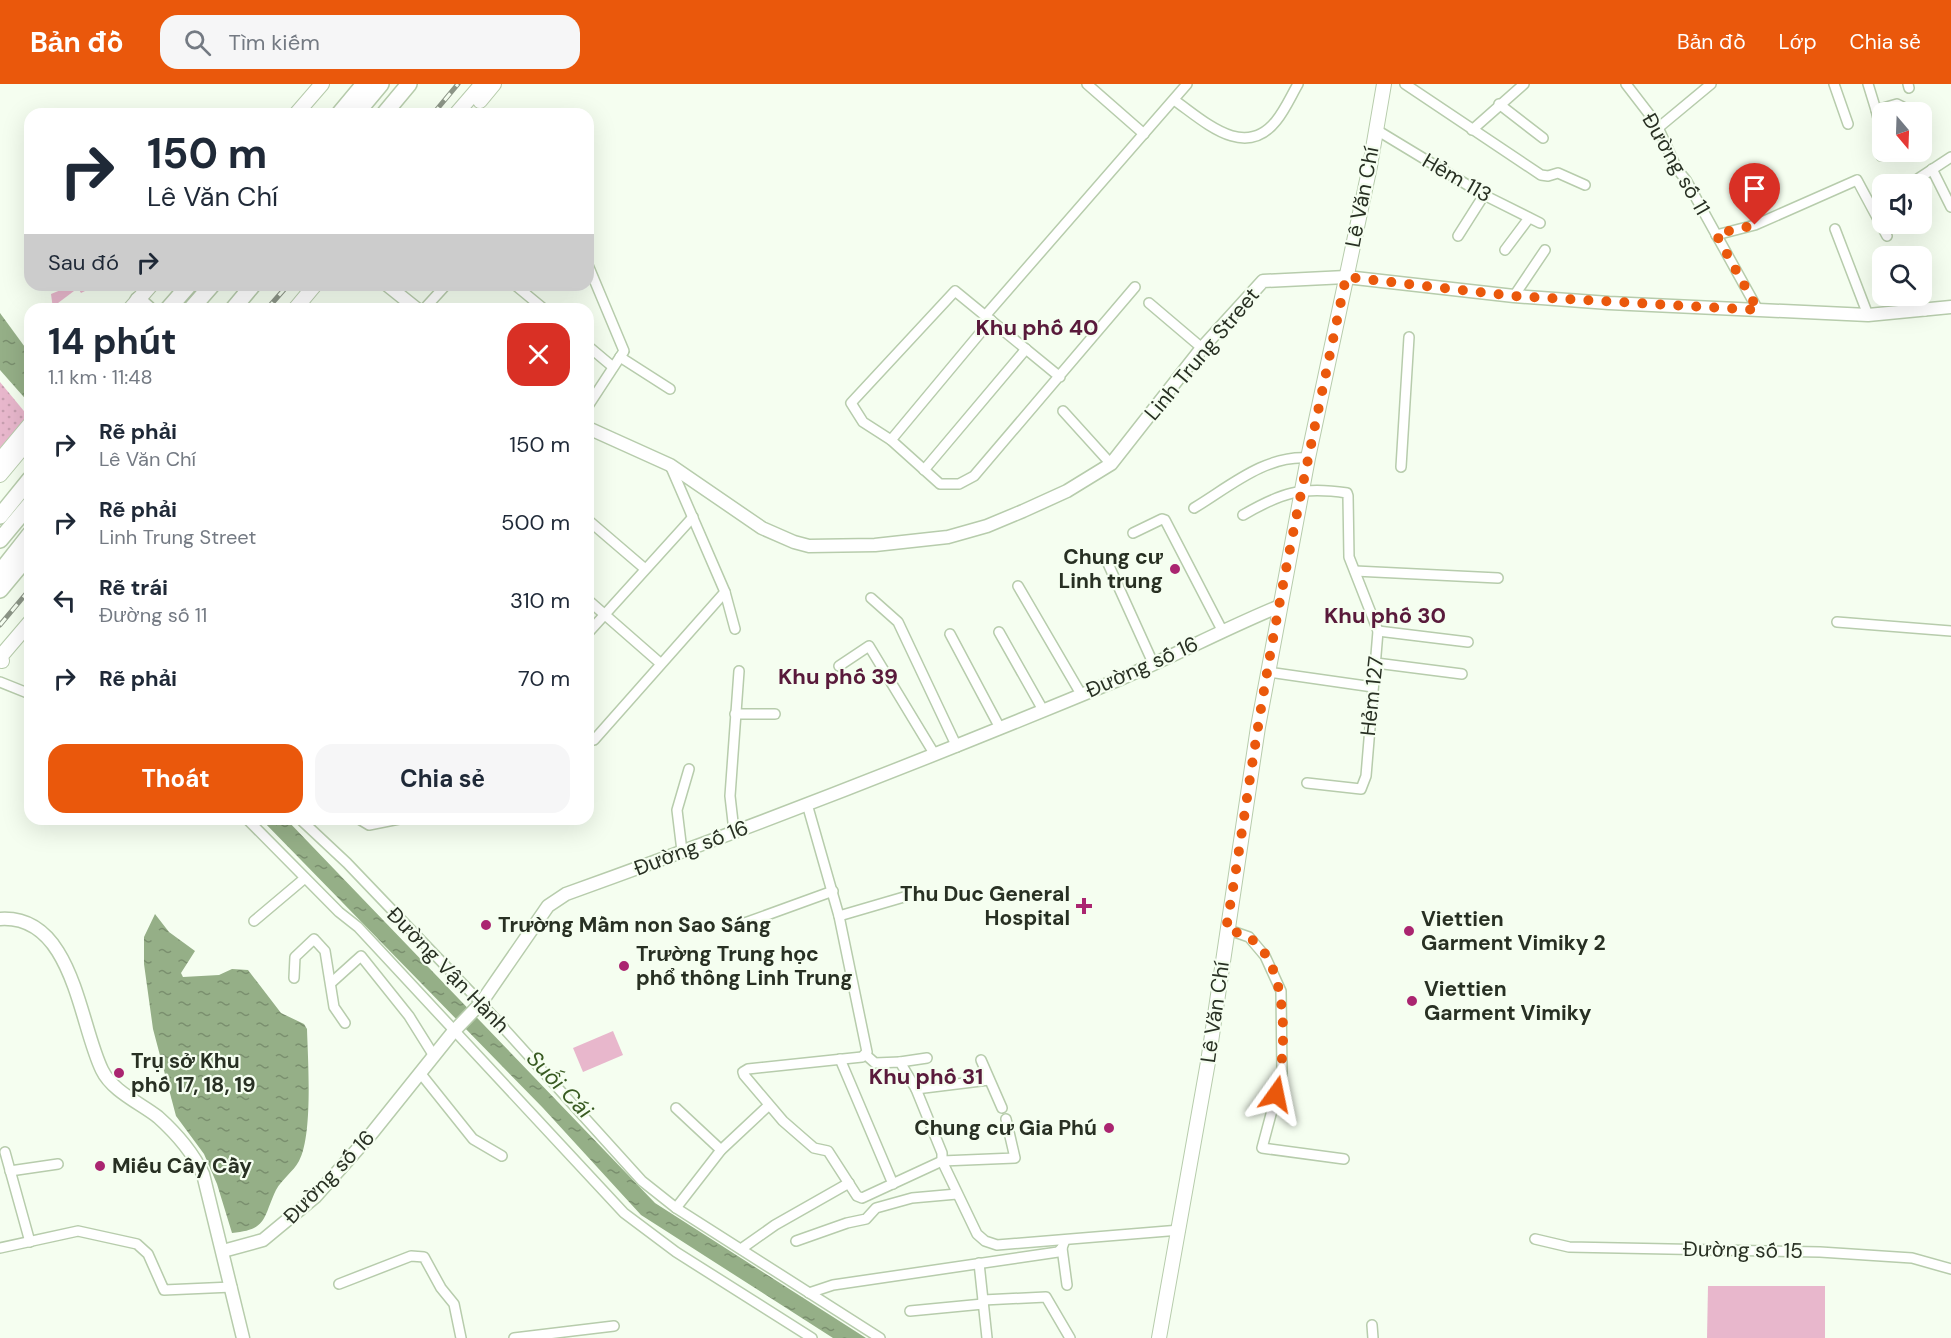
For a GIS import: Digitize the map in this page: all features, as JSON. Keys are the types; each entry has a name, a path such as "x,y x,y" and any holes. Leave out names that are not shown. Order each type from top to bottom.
{"highway":[{"path":"344,108 364,84"},
{"path":"361,108 381,84"},
{"path":"389,108 409,84"},
{"path":"402,108 422,84"},
{"path":"173,303 184,291"},
{"path":"196,303 207,291"},
{"path":"234,303 247,291"},
{"path":"0,516 24,486"},
{"path":"0,540 24,511"},
{"path":"0,572 24,542"},
{"path":"0,590 24,561"}],"main road":[{"path":"301,108 322,84"},
{"path":"311,108 332,84"},
{"path":"461,108 482,84"},
{"path":"473,108 494,84"},
{"name":"Lê Văn Chí","path":"1159,1338 1208,1062 1226,929 1268,672 1308,458 1384,84"},
{"path":"145,303 156,291"},
{"path":"300,303 310,291"},
{"path":"1,469 24,433"},
{"path":"1,469 24,445"},
{"path":"24,629 1,656 1,662 6,660 24,639"}],"street":[{"path":"1087,84 1144,134"},
{"path":"891,440 988,318 1187,84"},
{"path":"1174,100 1227,137 1244,138 1265,131 1273,124 1298,84"},
{"path":"1405,84 1541,175 1548,176 1558,173 1584,185"},
{"path":"1472,130 1524,84"},
{"name":"Đường số 11","path":"1626,84 1658,128 1677,169 1686,180 1758,310"},
{"path":"1658,128 1711,84"},
{"path":"1834,84 1848,124"},
{"path":"1868,84 1874,102"},
{"path":"1499,104 1543,138"},
{"name":"Hẻm 113","path":"1375,129 1484,195 1540,223"},
{"path":"1925,174 1951,157"},
{"path":"1932,169 1951,207"},
{"path":"1716,234 1755,225 1857,180 1887,236"},
{"path":"1458,236 1484,195"},
{"path":"1505,250 1529,218"},
{"path":"1835,229 1868,315"},
{"path":"1514,296 1545,250"},
{"name":"Linh Trung Street","path":"594,431 670,465 777,537 809,546 913,542 967,533 1067,491 1111,464 1202,348 1263,281 1346,277 1514,296 1868,315 1951,307"},
{"path":"594,280 624,351 594,397"},
{"path":"1060,377 955,291 851,403 863,422 891,440 939,484 959,484 974,476 1060,377 1135,287"},
{"path":"394,291 410,303"},
{"path":"430,303 440,291"},
{"path":"522,291 537,303"},
{"path":"1149,303 1202,348"},
{"path":"1923,306 1925,311"},
{"path":"1401,467 1409,337"},
{"path":"924,470 1026,349"},
{"path":"594,351 613,368"},
{"path":"620,357 670,389"},
{"path":"1063,411 1111,464"},
{"path":"1194,508 1272,461 1289,457 1308,458"},
{"path":"670,465 725,592 735,629"},
{"path":"1242,515 1275,496 1302,491"},
{"name":"Hẻm 127","path":"1302,491 1348,494 1349,557 1378,631 1366,776 1361,789 1307,783"},
{"path":"594,626 644,568 693,517"},
{"path":"1133,533 1162,519 1165,520 1222,630"},
{"path":"594,525 644,568"},
{"path":"1105,557 1153,663"},
{"path":"1355,571 1498,578"},
{"path":"1018,586 1081,694"},
{"path":"594,740 725,592"},
{"path":"871,598 898,622 957,747"},
{"path":"594,605 660,663"},
{"name":"Đường số 16","path":"223,1251 263,1240 291,1220 315,1197 421,1074 456,1029 478,1006 548,906 567,894 957,747 1280,606"},
{"path":"1837,622 1951,631"},
{"path":"1378,631 1468,642"},
{"path":"999,632 1043,710"},
{"path":"950,634 1000,729"},
{"path":"839,666 868,646 935,755"},
{"path":"1376,663 1462,674"},
{"path":"734,831 730,796 739,671"},
{"path":"1268,672 1373,687"},
{"path":"0,682 24,692"},
{"path":"735,714 775,714"},
{"path":"682,851 677,810 689,770"},
{"path":"807,804 839,916 863,1028 866,1055 875,1064 927,1058"},
{"name":"Đường Vận Hành","path":"253,825 357,927 456,1029 624,1213 676,1252 812,1338"},
{"name":"Đường Vận Hành","path":"306,825 347,863 642,1181 676,1208 880,1338"},
{"path":"254,921 305,878"},
{"path":"742,924 833,891"},
{"path":"839,916 904,897"},
{"path":"0,919 30,924 51,943 74,983 103,1073 123,1092 157,1117 186,1144 194,1155 203,1174 243,1338"},
{"path":"1226,929 1249,937 1265,956 1281,991 1282,1073 1262,1148 1344,1159"},
{"path":"294,978 295,957 314,939 325,951 334,1007 345,1023"},
{"path":"331,983 361,957 409,1016 434,1056"},
{"path":"866,1055 744,1070 744,1075 768,1106 814,1148 828,1150 849,1183 862,1198 942,1161 1015,1158 1006,1119"},
{"path":"840,1059 892,1184"},
{"path":"981,1060 1002,1108"},
{"path":"900,1062 916,1089 942,1153 942,1161 957,1194 977,1234 985,1241 997,1245 1064,1244 1180,1230"},
{"path":"421,1074 473,1139 502,1156"},
{"path":"916,1089 989,1080"},
{"path":"676,1208 721,1150 768,1106"},
{"path":"676,1108 721,1150"},
{"path":"5,1152 30,1242"},
{"path":"10,1171 58,1164"},
{"path":"741,1249 814,1202 849,1183"},
{"path":"796,1241 847,1223 866,1219 876,1208 912,1198 957,1194"},
{"path":"0,1248 78,1231 137,1244 148,1254 164,1290 232,1287"},
{"name":"Đường số 15","path":"1535,1239 1569,1247 1820,1252 1912,1258 1951,1269"},
{"path":"809,1293 833,1285 1058,1252 1064,1244"},
{"path":"1064,1244 1066,1285"},
{"path":"339,1284 411,1256 424,1257 441,1288 454,1304 461,1338"},
{"path":"979,1263 987,1338"},
{"path":"910,1311 1046,1297 1070,1338"},
{"path":"1372,1325 1373,1338"},
{"path":"514,1338 614,1326"}],"shaded area":[{"path":"58,291 74,291 58,303 52,303 51,294"},
{"path":"0,382 24,411 24,421 0,448"},
{"path":"613,1031 623,1055 583,1072 573,1048"},
{"path":"1708,1286 1825,1286 1825,1338 1707,1338"}],"water":[{"path":"0,313 24,346 24,397 0,370"},
{"path":"267,825 292,825 655,1203 866,1338 833,1338 641,1215 543,1108"},
{"path":"155,914 169,932 195,951 181,973 183,977 219,975 232,969 248,970 281,1013 304,1024 307,1029 309,1097 303,1149 297,1165 276,1190 263,1220 252,1229 232,1233 217,1184 204,1154 176,1116 153,1029 144,964 144,937"}],"railway":[{"path":"438,108 458,84"},
{"path":"272,303 283,291"},
{"path":"0,625 24,596"}],"place":[{"name":"Chung cư Linh trung","path":"1175,569"},
{"name":"Thu Duc General Hospital","path":"1084,906"},
{"name":"Trường Mầm non Sao Sáng","path":"486,925"},
{"name":"Viettien Garment Vimiky 2","path":"1409,931"},
{"name":"Trường Trung học phổ thông Linh Trung","path":"624,966"},
{"name":"Viettien Garment Vimiky","path":"1412,1001"},
{"name":"Trụ sở Khu phố 17, 18, 19","path":"119,1073"},
{"name":"Chung cư Gia Phú","path":"1109,1128"},
{"name":"Miếu Cây Cầy","path":"100,1166"}],"district":[{"name":"Khu phố 40","path":"1037,327"},
{"name":"Khu phố 30","path":"1385,615"},
{"name":"Khu phố 39","path":"838,676"},
{"name":"Khu phố 31","path":"926,1076"}],"route":[{"path":"1276,1094 1282,1073 1281,991 1265,956 1249,937 1226,929 1241,846 1258,727 1308,458 1346,277 1514,296 1758,310 1716,234 1755,225"}],"water label":[{"name":"Suối Cái","path":"560,1084"}]}
